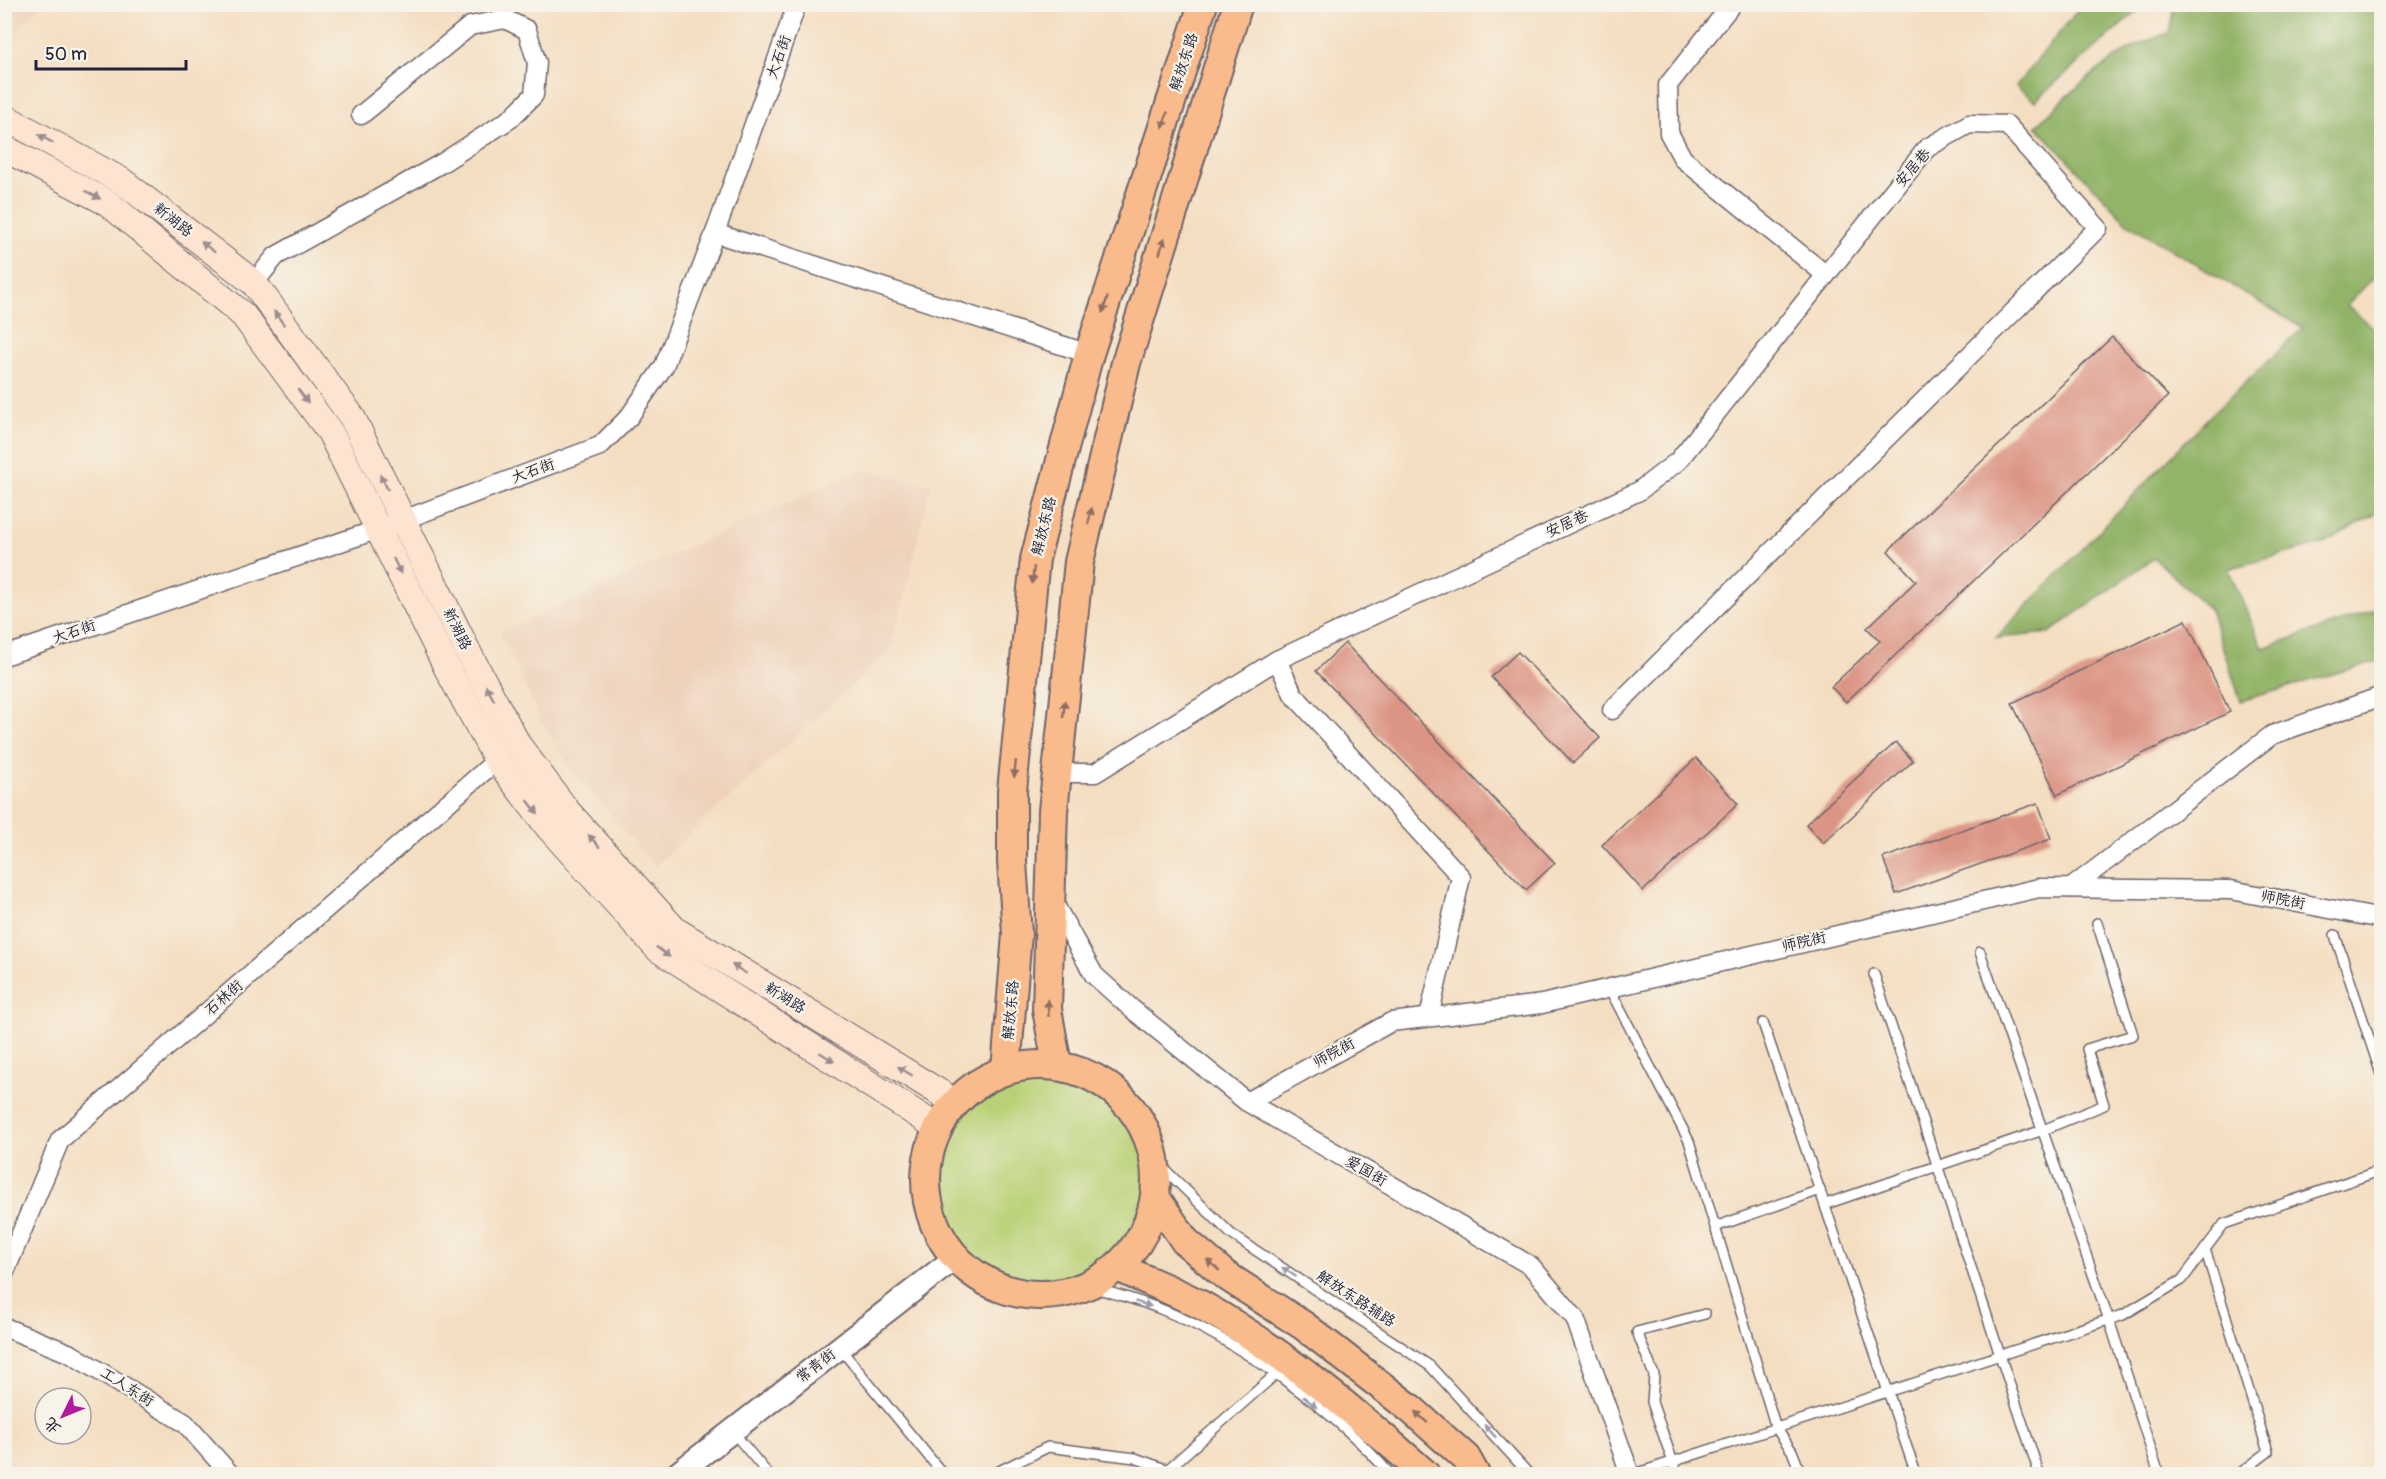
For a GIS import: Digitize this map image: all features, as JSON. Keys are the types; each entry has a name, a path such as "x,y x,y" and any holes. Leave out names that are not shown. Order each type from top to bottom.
{"main road":[{"name":"解放东路","path":"1005,1070 1017,934 1012,862 1012,791 1035,559 1089,354 1203,4"},
{"path":"1057,1065 1047,1009 1053,811 1079,562 1120,387 1238,4"},
{"name":"新湖路","path":"4,117 122,181 254,283 352,417 471,658 518,745 568,812 675,930 955,1102"},
{"name":"新湖路","path":"4,148 108,203 243,315 330,432 448,670 497,760 549,828 658,949 938,1127"},
{"path":"1031,1065 1057,1065 1092,1076 1121,1097 1143,1126 1155,1160 1155,1197 1150,1219 1140,1239 1118,1267 1088,1286 1053,1295 1017,1293 983,1281 955,1258 936,1229 926,1195 926,1160 938,1127 955,1102 978,1082 1005,1070 1031,1065"},
{"path":"1155,1197 1185,1240 1217,1269 1304,1326 1411,1408 1466,1458 1474,1474"},
{"path":"1118,1267 1201,1305 1280,1357 1386,1439 1425,1474"}],"street":[{"name":"大石街","path":"4,656 378,530 600,446 628,417 664,366 715,233 797,4"},
{"path":"1732,4 1668,85 1670,133 1683,159 1826,275"},
{"path":"254,283 276,255 442,163 510,118 534,95 537,63 527,30 505,19 470,26 360,115"},
{"name":"安居巷","path":"1057,773 1095,773 1277,660 1639,491 1678,461 1927,148 1969,124 2007,125 2098,228 1612,710"},
{"path":"715,233 1089,354"},
{"path":"1277,660 1293,694 1461,877 1429,1017"},
{"path":"2071,888 2272,735 2382,696"},
{"name":"石林街","path":"4,1274 60,1140 497,760"},
{"name":"师院街","path":"1247,1102 1391,1022 1542,1004 2039,888 2231,890 2382,920"},
{"name":"爱国街","path":"1051,897 1094,975 1132,1010 1247,1102 1531,1266 1575,1318 1632,1474"},
{"name":"常青街","path":"677,1474 955,1258"},
{"name":"工人东街","path":"4,1327 71,1354 185,1423 230,1474"}],"lane":[{"path":"1826,1204 2043,1130 2104,1105 2086,1049 2133,1035 2097,923"},
{"path":"2335,935 2382,1077"},
{"path":"1980,952 2109,1320 2158,1474"},
{"path":"1874,974 1936,1168 2039,1473"},
{"path":"1610,988 1689,1142 1776,1428 1792,1451 1801,1474"},
{"path":"1763,1023 1916,1474"},
{"name":"解放东路辅路","path":"1155,1160 1231,1234 1430,1366 1529,1474"},
{"path":"1632,1474 2123,1315 2182,1280 2224,1224 2382,1170"},
{"path":"1715,1227 1820,1190"},
{"path":"2205,1249 2268,1452 2239,1474"},
{"path":"1088,1286 1158,1308 1215,1336 1276,1374 1367,1448 1390,1474"},
{"path":"1677,1474 1652,1402 1654,1375 1637,1332 1704,1314"},
{"path":"839,1347 943,1474"},
{"path":"1167,1470 1276,1374"},
{"path":"732,1430 768,1474"},
{"path":"993,1474 1048,1447 1135,1458 1179,1474"}],"shaded area":[{"path":"4,5 40,5 5,46"},
{"path":"861,470 931,484 891,650 655,866 573,772 541,720 500,633"}],"green space":[{"path":"2082,5 2144,5 2035,101 2016,86"},
{"path":"2174,5 2381,5 2381,270 2347,305 2381,335 2381,511 2322,544 2228,569 2263,648 2381,608 2381,660 2241,701 2210,610 2154,558 2049,633 1996,638 2209,417 2303,328 2127,223 2036,126 2081,84 2114,59 2169,33"},
{"path":"1041,1065 1063,1067 1085,1074 1105,1084 1130,1107 1137,1116 1151,1147 1156,1180 1154,1202 1147,1224 1137,1244 1114,1269 1105,1276 1074,1290 1041,1295 1019,1293 997,1286 977,1276 952,1253 945,1244 931,1213 926,1180 928,1158 935,1136 945,1116 968,1091 977,1084 1008,1070"}],"building":[{"path":"2112,337 2168,396 1846,702 1831,687 1880,641 1867,628 1916,581 1888,551"},
{"path":"2186,620 2230,712 2057,795 2012,703"},
{"path":"1345,643 1555,863 1526,890 1316,671"},
{"path":"1518,652 1600,738 1573,763 1491,677"},
{"path":"1896,742 1913,761 1823,843 1806,824"},
{"path":"1696,758 1738,804 1643,891 1602,845"},
{"path":"2038,803 2051,839 1896,894 1883,858"}]}
